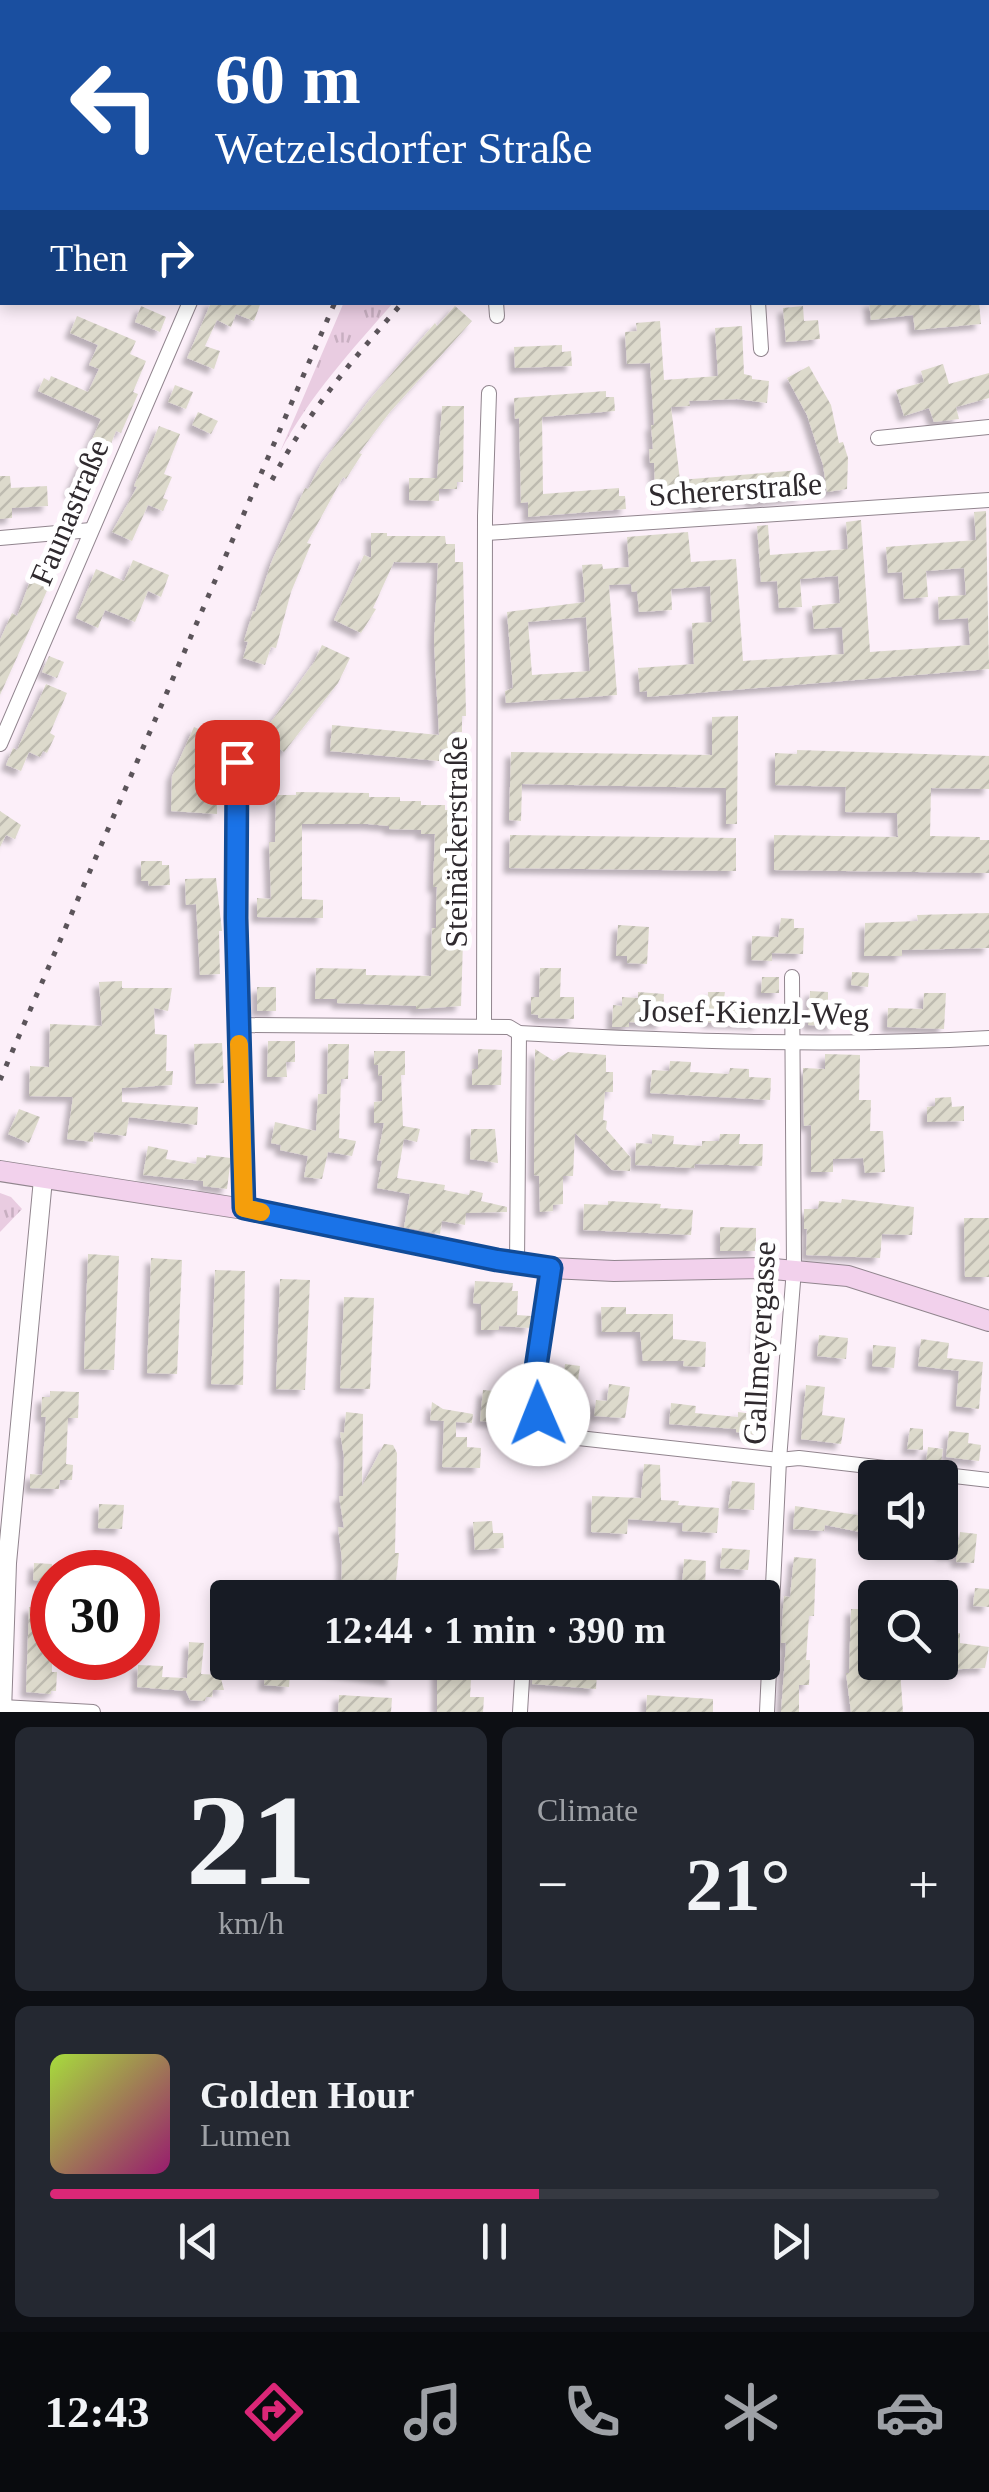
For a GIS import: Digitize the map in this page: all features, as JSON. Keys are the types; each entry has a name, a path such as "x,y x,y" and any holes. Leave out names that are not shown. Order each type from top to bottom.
{"main road":[{"path":"0,1172 244,1208 551,1268 794,1269 848,1276 989,1322"}],"street":[{"name":"Faunastraße","path":"0,744 189,305"},
{"path":"758,305 762,349"},
{"name":"Steinäckerstraße","path":"484,1026 489,392"},
{"path":"878,438 989,427"},
{"name":"Schererstraße","path":"486,534 989,500"},
{"path":"0,538 91,530"},
{"path":"237,762 238,1025 244,1208"},
{"name":"Gallmeyergasse","path":"767,1712 794,1269 792,977"},
{"path":"238,1025 484,1026 509,1027 519,1033 517,1263"},
{"name":"Josef-Kienzl-Weg","path":"519,1033 793,1042 989,1038"},
{"path":"42,1179 7,1564 2,1709 93,1712"},
{"path":"551,1268 532,1394 542,1434 989,1480"},
{"path":"520,1712 522,1680"}],"green space":[{"path":"343,305 391,305 318,392 280,452"},
{"path":"0,1193 11,1197 22,1209 0,1232"}],"building":[{"path":"210,305 260,305 254,321 236,314 231,327 217,320 205,346 220,351 214,369 187,358"},
{"path":"869,305 979,305 981,324 915,330 913,315 871,320"},
{"path":"141,306 166,317 160,332 135,322"},
{"path":"455,306 472,321 390,412 359,453 362,454 346,479 343,477 307,543 311,544 291,592 276,648 271,647 265,665 243,658 253,611 305,488 308,489 321,464 371,398 435,323 437,326"},
{"path":"803,306 804,321 818,320 820,339 786,342 783,308"},
{"path":"77,316 136,341 130,354 146,361 133,392 138,394 121,433 116,431 89,500 69,492 101,419 38,391 44,378 49,381 51,376 88,392 99,369 89,365 98,345 70,333"},
{"path":"660,321 664,380 718,376 715,328 742,326 744,374 769,381 767,403 737,399 689,401 690,406 671,407 680,480 800,470 802,496 698,506 698,502 663,499 662,485 655,486 654,463 650,463 654,425 650,363 627,364 625,332 637,331 636,323"},
{"path":"562,345 562,352 571,351 572,366 515,368 514,347"},
{"path":"943,364 949,384 989,373 989,398 956,407 959,419 934,422 929,408 904,416 896,390 924,382 921,371"},
{"path":"809,366 831,405 839,443 843,442 848,458 847,489 827,492 807,415 787,378"},
{"path":"175,385 193,392 186,409 168,402"},
{"path":"606,391 606,397 614,397 615,411 542,417 543,494 619,488 619,496 625,496 626,509 528,517 528,502 521,503 519,418 515,419 514,398"},
{"path":"442,406 464,406 463,482 457,482 457,489 439,489 439,501 409,500 409,478 437,478"},
{"path":"198,412 218,421 211,434 192,425"},
{"path":"159,426 180,434 164,474 172,477 163,498 168,500 163,511 148,505 132,541 112,532 137,487 134,486"},
{"path":"0,476 10,476 11,488 47,486 48,506 12,508 12,518 0,519"},
{"path":"986,511 989,669 647,697 647,691 640,692 638,668 694,664 692,623 712,622 710,586 671,589 672,610 639,612 637,591 632,592 631,584 609,585 617,695 506,703 505,691 513,688 507,612 585,602 582,565 602,564 603,569 629,567 627,537 688,532 691,562 736,559 743,661 844,654 842,627 814,629 812,606 840,603 838,576 800,579 802,607 779,608 777,581 761,582 757,526 768,525 770,555 848,549 846,522 861,520 870,652 970,645 968,618 939,620 938,597 966,595 964,568 926,571 928,597 904,599 902,572 888,573 886,547 976,540 974,512","holes":["586,617 590,671 532,675 528,622"]},
{"path":"371,533 445,536 446,544 455,544 455,562 463,562 466,716 462,716 462,732 452,732 451,750 440,749 439,761 330,751 332,725 439,735 434,641 438,563 394,562 373,608 376,609 361,633 334,620 364,555 371,558"},
{"path":"133,560 169,575 161,597 148,591 135,622 105,610 98,628 76,618 96,569 124,581"},
{"path":"32,576 50,584 0,695 0,640 12,613 17,616"},
{"path":"322,645 350,658 338,683 284,752 261,736"},
{"path":"49,656 64,662 57,678 42,672"},
{"path":"46,684 67,693 50,733 55,736 47,753 43,751 40,757 29,752 21,771 6,765 13,748 17,750"},
{"path":"738,716 737,824 726,824 726,788 522,784 521,821 509,820 511,752 712,755 712,717"},
{"path":"194,727 219,738 221,753 216,751 200,787 206,787 206,795 217,795 217,814 171,811 172,776"},
{"path":"797,750 989,756 989,789 931,788 930,836 989,840 989,873 774,870 774,835 898,837 897,813 845,812 846,787 775,785 775,753 797,754"},
{"path":"369,793 369,797 400,797 400,801 421,801 421,805 445,805 445,810 467,810 461,1006 416,1009 315,999 316,968 366,969 366,975 431,976 432,928 436,928 435,834 368,824 302,824 302,899 323,900 323,918 257,917 257,898 271,899 269,842 275,842 276,795"},
{"path":"0,811 21,825 15,839 6,835 0,847"},
{"path":"510,835 736,838 736,871 509,868"},
{"path":"141,861 169,865 170,885 149,886 148,881 141,881"},
{"path":"216,878 222,931 220,974 200,975 196,904 186,905 185,879"},
{"path":"989,913 989,948 902,950 902,956 864,956 865,923 918,921 917,915"},
{"path":"781,918 794,919 794,928 804,928 803,954 772,953 772,961 751,960 752,936 778,937"},
{"path":"618,925 649,927 647,964 627,963 627,956 616,956"},
{"path":"540,968 561,968 560,997 574,997 574,1019 538,1018 531,1014 531,997 539,997"},
{"path":"852,972 869,973 868,987 851,985"},
{"path":"762,977 779,977 779,993 761,993"},
{"path":"122,981 122,988 172,988 168,1011 154,1008 155,1034 167,1035 166,1071 173,1071 172,1085 122,1088 122,1102 198,1107 197,1125 129,1117 126,1136 94,1132 93,1142 67,1139 73,1097 29,1096 30,1066 49,1067 50,1024 102,1026 99,982"},
{"path":"257,987 276,987 276,1011 257,1011"},
{"path":"810,991 828,992 828,1008 834,1008 834,1026 808,1025"},
{"path":"638,992 664,994 662,1024 629,1022 629,1027 612,1027 613,1005 622,1006 622,997 638,998"},
{"path":"708,992 725,992 724,998 738,998 738,1005 759,1006 759,1024 707,1022"},
{"path":"924,993 946,993 944,1029 887,1027 888,1008 923,1009"},
{"path":"268,1041 295,1041 295,1062 286,1062 287,1077 267,1077"},
{"path":"222,1043 224,1083 196,1084 194,1044"},
{"path":"328,1044 349,1044 348,1079 341,1079 339,1138 356,1141 352,1156 328,1152 322,1179 304,1177 308,1156 280,1150 281,1145 271,1143 275,1122 316,1131 318,1094 327,1094"},
{"path":"478,1049 502,1050 501,1085 472,1085 472,1069 478,1069"},
{"path":"535,1049 554,1061 568,1052 606,1055 606,1072 613,1072 613,1092 605,1092 603,1120 631,1158 630,1171 612,1170 575,1133 573,1176 563,1176 563,1204 553,1205 553,1211 540,1212 539,1176 534,1175"},
{"path":"374,1051 405,1051 405,1075 401,1075 403,1126 420,1129 417,1142 404,1139 397,1178 445,1185 444,1190 469,1195 470,1190 483,1193 481,1201 507,1207 507,1212 466,1213 465,1225 442,1221 440,1234 404,1227 410,1194 377,1188 384,1123 374,1123 374,1102 382,1101 382,1075 378,1076 378,1065 374,1065"},
{"path":"825,1054 860,1055 859,1100 871,1100 870,1131 883,1131 885,1172 865,1173 863,1158 833,1159 833,1172 811,1172 811,1125 804,1126 803,1068 825,1069"},
{"path":"670,1061 691,1062 690,1072 729,1074 730,1068 749,1069 749,1077 771,1078 770,1100 650,1093 652,1070 669,1071"},
{"path":"951,1097 952,1107 964,1106 964,1121 927,1122 927,1107 935,1106 935,1098"},
{"path":"19,1109 40,1117 29,1143 8,1134"},
{"path":"471,1129 495,1129 498,1163 470,1159"},
{"path":"652,1134 674,1136 673,1144 702,1146 702,1141 719,1141 720,1134 740,1134 739,1144 763,1144 762,1166 635,1165 636,1143 652,1144"},
{"path":"148,1146 168,1150 166,1159 196,1164 197,1157 206,1155 231,1158 227,1189 203,1186 203,1181 143,1175"},
{"path":"842,1199 914,1207 912,1235 882,1234 880,1258 806,1255 804,1209 818,1209 819,1201 841,1203"},
{"path":"608,1201 693,1210 691,1235 583,1230 584,1204 608,1205"},
{"path":"964,1218 989,1218 989,1277 965,1277"},
{"path":"720,1227 756,1228 756,1251 720,1251"},
{"path":"88,1254 119,1256 114,1370 84,1369"},
{"path":"151,1258 182,1260 177,1374 147,1373"},
{"path":"215,1270 245,1271 243,1385 211,1384"},
{"path":"280,1279 310,1280 305,1390 276,1389"},
{"path":"475,1281 513,1283 512,1291 518,1291 517,1315 531,1316 530,1328 499,1326 499,1330 481,1330 481,1304 473,1303"},
{"path":"344,1297 374,1298 370,1389 340,1388"},
{"path":"601,1307 626,1307 626,1314 673,1314 673,1339 706,1342 705,1367 683,1366 684,1361 643,1361 640,1332 602,1332"},
{"path":"759,1322 773,1323 771,1349 757,1348"},
{"path":"819,1335 848,1338 846,1359 817,1356"},
{"path":"921,1339 949,1343 947,1358 983,1362 979,1409 956,1406 959,1371 918,1366"},
{"path":"873,1345 896,1347 894,1368 872,1366"},
{"path":"565,1364 580,1366 578,1380 563,1378"},
{"path":"609,1384 630,1387 625,1418 594,1416 596,1400 607,1401"},
{"path":"806,1385 825,1387 822,1415 845,1418 841,1444 801,1439"},
{"path":"483,1390 516,1393 513,1424 480,1421"},
{"path":"50,1391 79,1392 78,1418 68,1418 66,1464 73,1465 72,1480 60,1480 59,1489 30,1488 30,1474 42,1475 46,1417 41,1417 42,1397 50,1397"},
{"path":"432,1402 443,1409 473,1414 472,1423 456,1422 456,1437 467,1437 467,1447 481,1448 480,1468 442,1467 444,1421 430,1420"},
{"path":"671,1403 696,1406 695,1413 760,1415 757,1435 736,1429 669,1424"},
{"path":"346,1412 363,1414 362,1486 384,1444 393,1445 397,1453 396,1580 341,1580 338,1527 344,1528 339,1496 343,1496 344,1457 340,1432 344,1433"},
{"path":"910,1428 923,1429 923,1450 907,1449"},
{"path":"949,1431 969,1433 968,1443 981,1445 979,1461 946,1457"},
{"path":"928,1447 943,1449 942,1460 926,1460"},
{"path":"644,1464 660,1465 661,1500 719,1508 717,1533 682,1531 683,1523 628,1519 627,1534 591,1532 592,1496 641,1498"},
{"path":"732,1481 755,1483 754,1510 728,1508"},
{"path":"99,1504 124,1505 122,1529 98,1528"},
{"path":"795,1506 858,1515 858,1532 825,1525 824,1531 793,1529"},
{"path":"492,1521 493,1533 503,1533 504,1548 475,1550 473,1522"},
{"path":"960,1532 977,1534 974,1563 956,1562"},
{"path":"722,1548 750,1550 748,1570 720,1568"},
{"path":"794,1557 816,1559 814,1616 809,1616 806,1660 810,1660 809,1685 799,1685 799,1712 781,1712 786,1643 781,1643 784,1596 790,1597"},
{"path":"684,1559 706,1561 705,1580 682,1580"},
{"path":"975,1588 989,1589 989,1607 973,1606"},
{"path":"29,1607 30,1680 57,1680 56,1691 51,1694 26,1692"},
{"path":"851,1609 858,1609 858,1680 901,1680 903,1712 851,1712"},
{"path":"958,1633 960,1643 989,1647 985,1668 958,1669"},
{"path":"189,1642 204,1643 201,1674 210,1674 210,1680 221,1680 224,1690 213,1690 212,1697 205,1701 190,1700 186,1691 137,1687 137,1680 160,1680 160,1666 162,1677 187,1678"},
{"path":"264,1680 290,1680 289,1687 264,1685"},
{"path":"437,1680 471,1680 470,1697 484,1697 483,1712 437,1712"},
{"path":"532,1680 597,1680 596,1689 532,1684"},
{"path":"339,1695 392,1698 391,1712 338,1712"},
{"path":"647,1695 713,1699 713,1712 646,1712"}],"railway":[{"path":"0,1080 334,305"},
{"path":"272,480 316,409 400,305"}],"slow traffic":[{"path":"239,1044 244,1208 261,1212"}],"route":[{"path":"237,762 236,918 244,1208 551,1268 532,1394 538,1414"}]}
